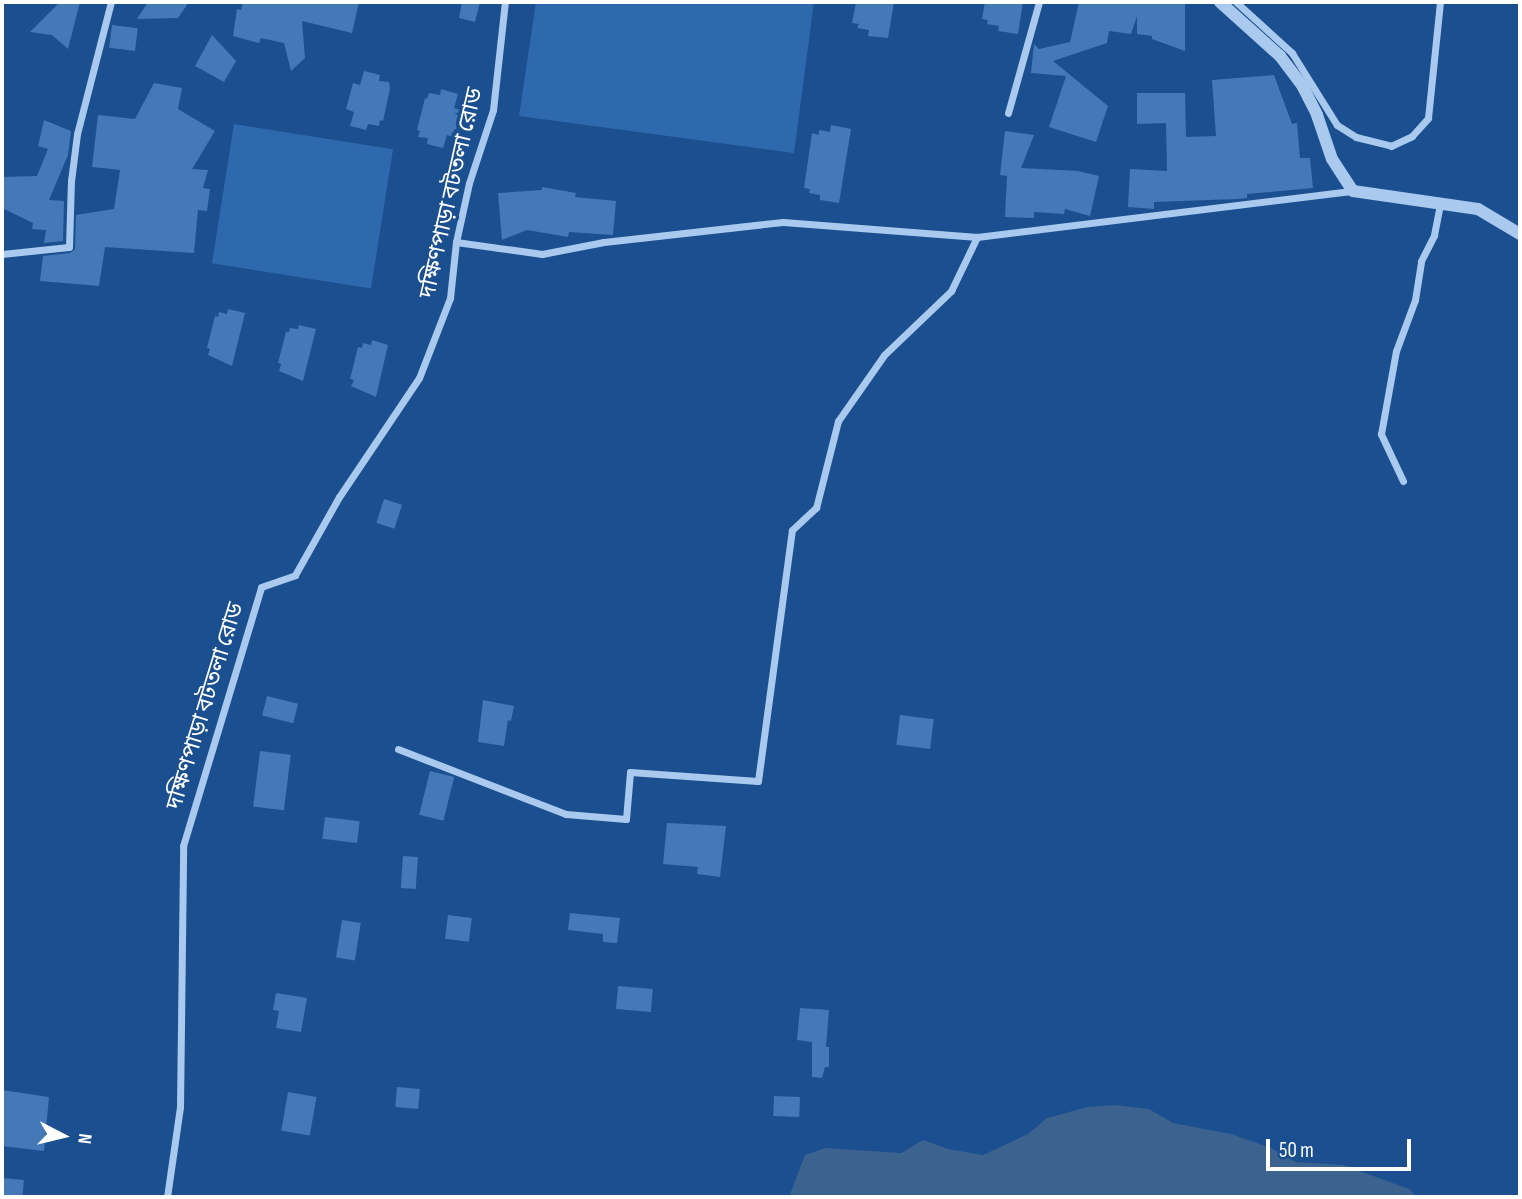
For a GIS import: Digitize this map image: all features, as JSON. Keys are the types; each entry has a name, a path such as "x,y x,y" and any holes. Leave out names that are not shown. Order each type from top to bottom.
{"street":[{"path":"2,254 69,247 71,181 77,134 111,2"},
{"name":"দক্ষিণপাড়া বটতলা রোড","path":"167,1197 180,1107 183,846 261,587 296,575 338,497 419,378 450,298 456,242 469,183 493,110 505,2"},
{"path":"1007,113 1039,2"},
{"path":"1220,2 1280,56 1303,87 1317,114 1332,159 1353,191"},
{"path":"1236,2 1292,53 1338,125 1356,137 1391,146 1412,136 1428,118 1440,2"},
{"path":"456,242 542,254 604,242 783,222 977,237 1353,191 1488,212 1520,234"},
{"path":"1404,481 1381,435 1396,351 1415,300 1421,261 1434,235 1440,205"},
{"path":"398,749 566,814 626,819 630,772 758,781 792,530 816,508 838,421 884,355 951,291 977,237"}],"shaded area":[{"path":"536,2 814,2 794,153 519,116"},
{"path":"234,124 393,149 371,288 212,263"},
{"path":"1115,1105 1149,1109 1173,1123 1231,1134 1271,1148 1296,1162 1343,1165 1409,1189 1417,1197 789,1197 805,1155 825,1148 901,1153 923,1140 948,1149 983,1155 1028,1134 1047,1118 1088,1107"}],"building":[{"path":"60,2 80,2 68,49 52,35 30,32"},
{"path":"148,2 189,2 178,18 137,19"},
{"path":"243,2 359,2 352,33 302,21 305,58 291,71 284,43 261,38 259,43 233,36 237,9 241,10"},
{"path":"462,2 480,2 475,22 459,18"},
{"path":"856,2 894,2 888,38 868,36 869,30 857,28 859,24 852,23"},
{"path":"985,2 1023,2 1018,34 998,31 999,26 987,24 988,20 982,19"},
{"path":"1079,2 1185,2 1185,51 1152,39 1152,36 1137,34 1137,16 1131,34 1109,31 1107,43 1053,61 1108,106 1096,142 1049,127 1066,76 1031,73 1034,44 1039,49 1070,42"},
{"path":"112,25 138,28 135,51 109,48"},
{"path":"212,35 236,61 224,82 195,66"},
{"path":"364,71 380,75 379,81 389,82 390,89 383,121 380,120 379,126 368,124 366,130 350,126 354,112 346,109 353,83 360,85"},
{"path":"1274,75 1292,124 1297,123 1300,158 1310,158 1313,188 1247,194 1247,198 1237,199 1154,202 1154,209 1128,207 1130,169 1167,171 1166,123 1137,124 1137,93 1185,93 1186,137 1216,136 1212,80"},
{"path":"154,83 182,88 178,109 215,131 192,169 208,170 203,188 210,189 207,211 198,210 194,253 105,247 99,286 40,281 43,256 70,253 75,249 76,215 114,209 120,170 92,167 98,115 135,119"},
{"path":"441,89 458,94 454,108 461,110 454,137 447,135 443,148 427,144 428,138 418,137 420,131 417,130 425,98 427,99 429,93 440,95"},
{"path":"44,120 71,131 68,155 49,200 64,201 63,241 44,243 46,230 32,229 33,223 2,208 2,177 37,176 48,149 38,146"},
{"path":"831,125 851,129 839,203 820,200 820,195 809,193 810,189 804,188 812,133 819,135 819,130 830,132"},
{"path":"1005,131 1034,135 1021,168 1078,171 1099,176 1090,216 1065,209 1064,214 1034,212 1034,218 1005,217 1007,176 1000,175"},
{"path":"542,187 576,193 575,197 616,201 613,235 569,232 568,237 527,230 502,240 498,193 542,190"},
{"path":"228,309 245,313 232,366 208,355 210,349 207,348 215,316 218,317 219,312 227,314"},
{"path":"299,325 316,329 303,381 279,371 281,364 278,363 286,332 289,332 290,328 298,329"},
{"path":"372,340 388,345 376,397 351,386 354,380 350,379 358,347 362,348 363,343 371,345"},
{"path":"384,499 402,505 394,529 376,523"},
{"path":"267,696 298,704 293,723 262,715"},
{"path":"483,700 514,706 511,721 508,720 504,746 478,742"},
{"path":"900,715 934,719 930,749 896,745"},
{"path":"260,751 291,755 284,810 253,807"},
{"path":"430,771 454,777 443,821 419,815"},
{"path":"325,817 360,821 357,843 322,839"},
{"path":"667,823 726,826 720,877 697,874 698,867 663,864"},
{"path":"403,856 418,857 416,889 401,888"},
{"path":"570,913 620,918 617,943 603,942 603,934 568,930"},
{"path":"448,915 472,918 469,942 445,939"},
{"path":"342,920 361,923 355,961 336,958"},
{"path":"618,986 653,989 651,1012 616,1009"},
{"path":"276,993 307,998 301,1032 276,1028 279,1011 273,1010"},
{"path":"800,1008 829,1010 826,1047 829,1047 829,1067 825,1067 822,1078 812,1077 812,1042 797,1040"},
{"path":"397,1087 420,1089 418,1109 395,1107"},
{"path":"2,1090 49,1097 44,1151 2,1146"},
{"path":"288,1092 317,1097 310,1135 281,1130"},
{"path":"774,1096 800,1097 799,1117 773,1116"},
{"path":"2,1178 24,1180 22,1197 2,1196"}]}
